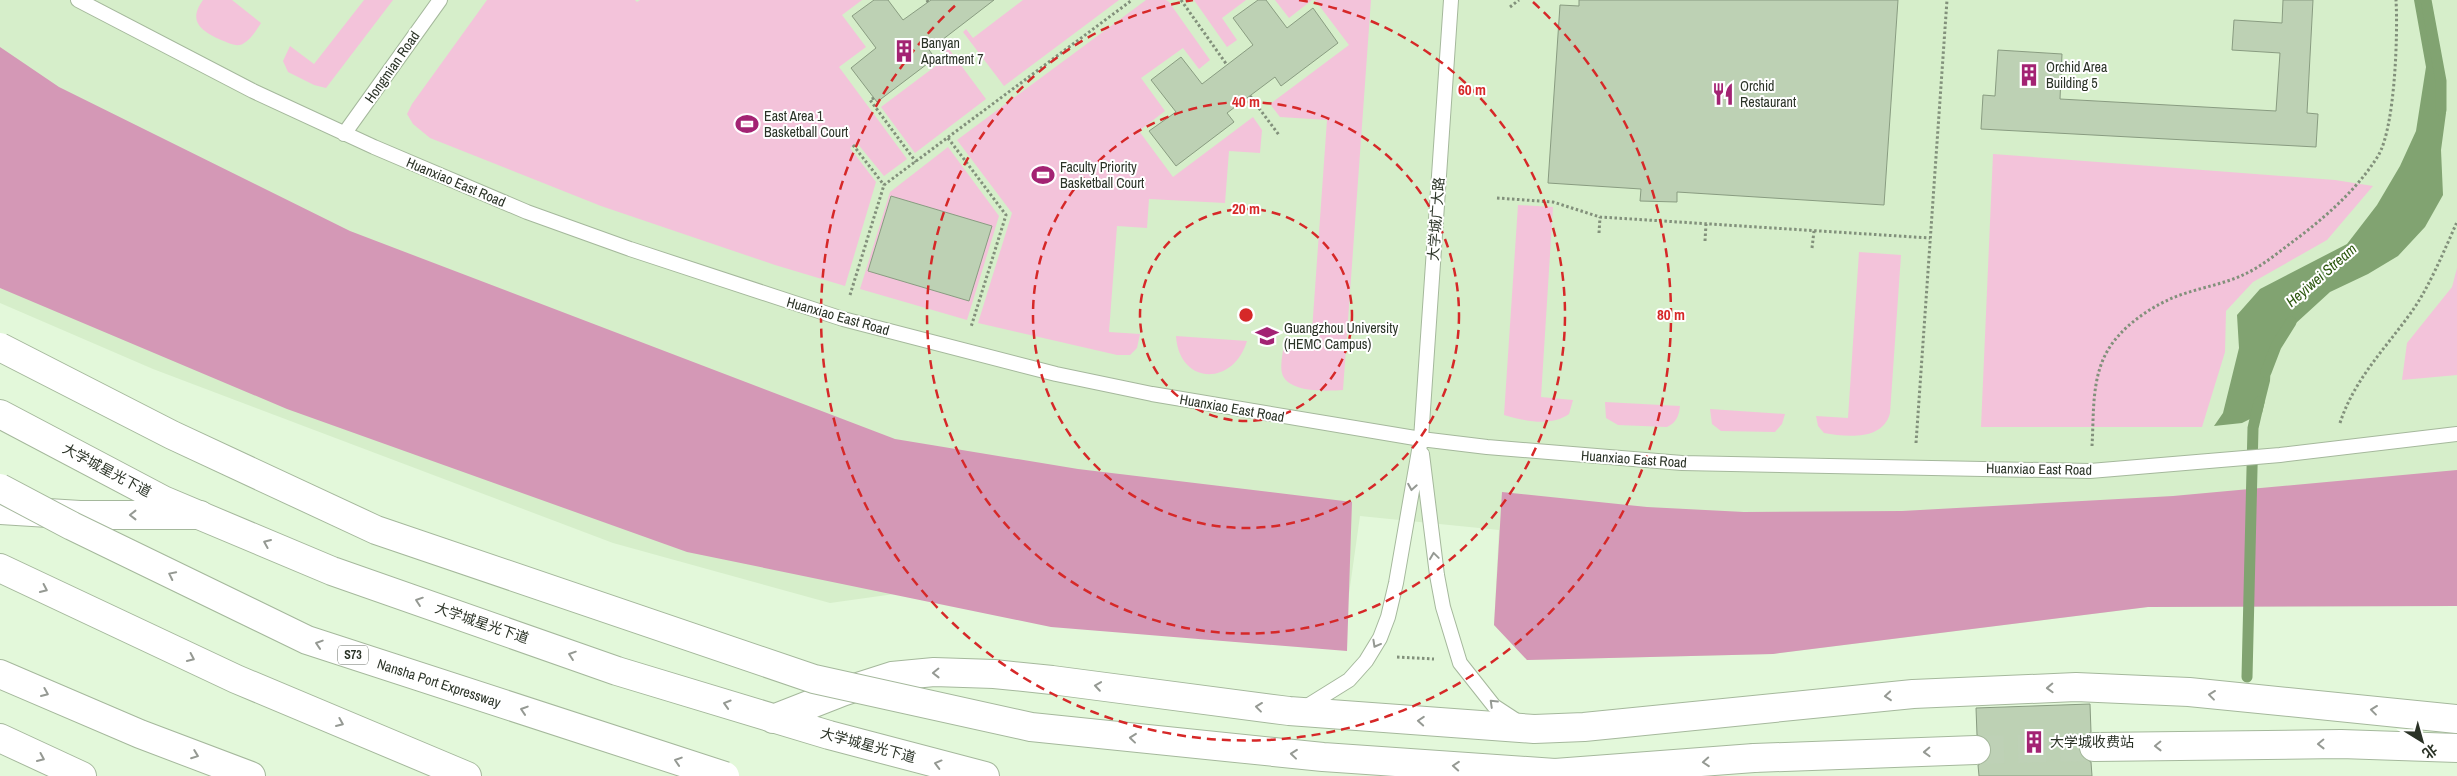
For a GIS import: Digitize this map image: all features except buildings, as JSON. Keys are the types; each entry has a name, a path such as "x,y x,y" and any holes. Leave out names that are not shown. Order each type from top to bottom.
{"main road":[{"path":"0,347 172,434 376,530 814,679 1031,727 1323,757 1555,773 1754,758 1976,750"},
{"name":"大学城星光下道","path":"0,414 163,500 350,577 616,671 773,719 985,776"},
{"name":"Nansha Port Expressway","path":"0,488 72,526 307,640 724,776"},
{"path":"0,510 80,515 200,515"},
{"path":"0,568 236,680 467,776"},
{"path":"773,719 842,692 892,676 934,672 994,674 1052,680 1289,711 1534,729 1584,727 1913,694 2076,687 2189,692 2266,702 2352,707 2457,719"},
{"path":"0,674 140,734 251,776"},
{"path":"0,738 82,776"},
{"path":"2094,747 2340,744 2457,748"}],"lane":[{"name":"Huanxiao East Road","path":"78,0 191,60 344,134 527,212 649,256 843,319 1056,374 1152,394 1487,447 1682,463 2090,471 2331,450 2457,434"},
{"name":"Hongmian Road","path":"344,134 440,0"},
{"name":"大学城广大路","path":"1289,711 1307,707 1349,680 1366,661 1380,638 1388,617 1396,583 1421,438 1451,0"},
{"name":"大学城广大路","path":"1421,438 1437,576 1445,614 1460,663 1494,706 1512,720 1534,729"}],"path":[{"path":"843,319 884,185 1132,0"},
{"path":"1181,0 1227,65"},
{"path":"1510,7 1519,0"},
{"path":"1915,467 1947,0"},
{"path":"2090,471 2098,373 2108,348 2127,328 2148,311 2169,299 2244,275 2271,258 2345,198 2379,155 2390,118 2398,24 2396,0"},
{"path":"1250,96 1279,135"},
{"path":"874,98 870,100 916,162"},
{"path":"948,138 1006,215 963,351"},
{"path":"853,145 884,185"},
{"path":"1497,198 1553,202 1600,217 1930,238"},
{"path":"1599,234 1600,217"},
{"path":"2331,450 2353,392 2372,361 2411,314 2426,288 2457,222"},
{"path":"1705,241 1706,224"},
{"path":"1812,248 1814,231"},
{"path":"1388,656 1437,659"}],"shaded area":[{"name":"Guangzhou University (HEMC Campus)","path":"0,0 2457,0 2457,606 2148,607 1773,654 1527,660 1494,625 1499,530 1360,516 1348,601 930,589 830,603 613,543 153,369 0,303"},
{"path":"203,0 232,0 261,23 252,36 243,44 228,43 208,33 199,25 196,14"},
{"path":"364,0 393,0 326,88 314,85 288,72 283,61 290,46 314,64"},
{"path":"487,0 635,0 637,2 640,0 862,0 842,15 866,47 839,67 907,159 884,176 857,143 850,148 876,182 845,286 775,265 601,206 430,138 413,124 407,114 412,104"},
{"path":"1023,0 1119,0 1004,86 963,32 966,29 973,38"},
{"path":"1146,0 1166,0 1169,2 1210,60 1199,69 1183,48 1141,78 1165,111 1139,131 1173,177 1253,117 1262,130 1260,153 1229,151 1225,203 1149,199 1147,228 1117,226 1109,332 1140,334 1137,348 1130,355 1117,355 978,323 1012,213 957,140"},
{"path":"1194,0 1246,0 1222,18 1237,40 1227,47"},
{"path":"1275,0 1312,0 1289,18"},
{"path":"1315,0 1371,0 1343,390 1328,391 1310,390 1294,386 1283,376 1281,368 1284,344 1311,345 1327,120 1280,117 1270,104 1349,45"},
{"path":"946,45 986,99 915,153 881,107 949,56 943,47"},
{"path":"0,47 59,87 350,231 895,439 1078,469 1352,502 1347,651 1051,627 687,552 287,409 0,288"},
{"path":"948,147 999,216 967,320 860,289 890,192"},
{"path":"1993,154 2335,180 2373,186 2327,240 2253,282 2226,311 2225,352 2202,427 1981,427"},
{"path":"1518,205 1553,207 1541,397 1573,400 1569,414 1546,422 1529,421 1504,415"},
{"path":"1859,252 1901,255 1890,413 1880,429 1872,433 1843,436 1824,433 1818,426 1816,416 1848,418"},
{"path":"2457,268 2457,375 2402,380 2407,343 2452,287"},
{"path":"1176,336 1247,341 1240,356 1230,367 1219,373 1207,374 1196,371 1186,364 1179,352"},
{"path":"1605,402 1680,406 1676,419 1667,427 1618,425 1606,418"},
{"path":"1710,409 1785,414 1782,424 1775,432 1721,431 1712,424"},
{"path":"2457,470 2457,606 2148,607 1773,654 1527,660 1494,625 1502,492 1647,507 1744,512 1902,511 2173,496"}],"water":[{"path":"2414,0 2427,0 2437,81 2446,113 2441,150 2443,195 2425,227 2398,256 2368,274 2330,292 2272,345 2270,381 2262,413 2242,423 2214,426 2223,413 2239,348 2237,315 2260,289 2347,244 2377,205 2400,166 2416,131 2426,67"}],"waterway":[{"name":"Heyiwei Stream","path":"2426,0 2441,81 2441,110"},
{"name":"Heyiwei Stream","path":"2266,372 2276,346 2291,322"},
{"name":"Heyiwei Stream","path":"2247,677 2253,428 2259,402"}],"tunnel":[{"path":"1976,750 2094,747"}],"place":[{"name":"Banyan Apartment 7","path":"904,51"},
{"name":"Orchid Area Building 5","path":"2029,75"},
{"name":"Orchid Restaurant","path":"1723,94"},
{"name":"East Area 1 Basketball Court","path":"747,124"},
{"name":"Faculty Priority Basketball Court","path":"1043,175"},
{"name":"Guangzhou University (HEMC Campus)","path":"1267,336"},
{"name":"大学城收费站","path":"2034,742"}]}
